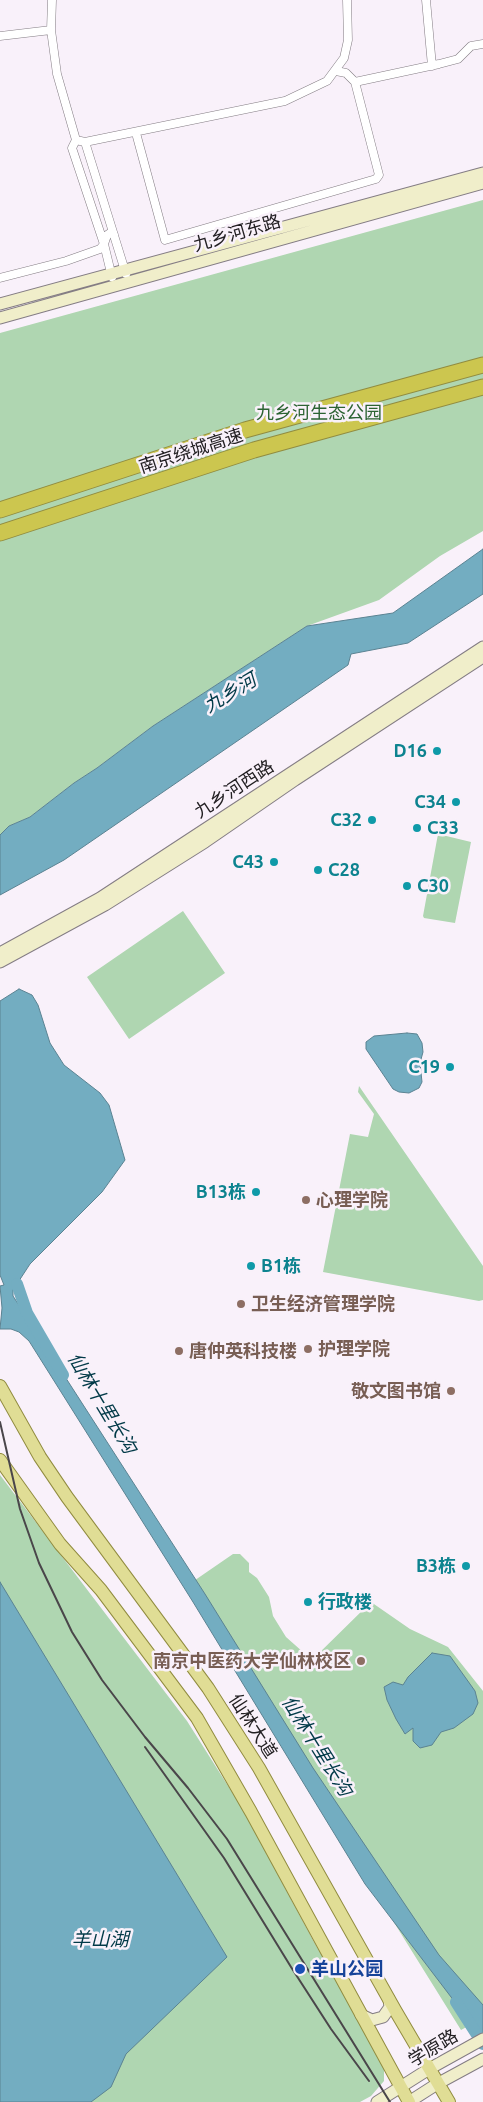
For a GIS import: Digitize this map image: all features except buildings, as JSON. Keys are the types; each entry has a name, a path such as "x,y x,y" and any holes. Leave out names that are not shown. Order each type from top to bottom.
{"highway":[{"name":"南京绕城高速","path":"0,510 245,430 483,365"},
{"name":"南京绕城高速","path":"0,533 254,450 483,387"}],"main road":[{"name":"九乡河东路","path":"0,318 113,281 483,173"},
{"name":"九乡河东路","path":"127,277 483,183"},
{"name":"九乡河东路","path":"0,304 113,281"},
{"name":"九乡河西路","path":"0,953 100,898 483,647"},
{"name":"九乡河西路","path":"0,962 105,905 205,842 295,780 483,657"},
{"name":"仙林大道","path":"0,1386 40,1456 62,1489 203,1682 259,1768 437,2084 449,2102"},
{"path":"0,1460 60,1544 101,1590 197,1718 251,1812 409,2102"},
{"path":"361,2015 372,2020 383,2017 388,2011 389,1999"},
{"name":"学原路","path":"377,2102 429,2069 483,2039"},
{"name":"学原路","path":"409,2102 479,2061"}],"street":[{"path":"52,0 51,30 57,74 76,140 72,148 104,244 113,281"},
{"path":"76,140 85,142 136,133 286,100 327,81 344,58 348,40 347,0"},
{"path":"426,0 432,66"},
{"path":"0,36 51,30"},
{"path":"355,82 432,66 458,58 472,46 483,44"},
{"path":"136,133 164,240 376,179 379,175 355,82 346,73 336,71"},
{"path":"85,142 127,277"},
{"path":"0,278 66,261 100,249 104,244 106,235 110,233 114,235"}],"green space":[{"name":"九乡河生态公园","path":"483,200 483,531 440,556 379,600 307,626 153,726 30,817 9,826 0,835 0,333"},
{"path":"438,834 471,842 455,923 424,918 423,916"},
{"path":"183,911 225,973 129,1039 87,977"},
{"path":"359,1086 483,1266 483,1300 479,1301 323,1272 350,1134 368,1137 374,1114 358,1092"},
{"name":"羊山公园","path":"0,1475 187,1721 242,1808 314,1942 384,2063 384,2081 371,2096 360,2102 0,2102"},
{"path":"233,1554 240,1554 249,1563 249,1572 257,1578 269,1597 273,1616 286,1637 312,1660 371,1602 410,1629 448,1647 483,1691 483,2018 461,2030 185,1587"}],"water":[{"name":"九乡河","path":"483,549 483,594 408,643 351,654 348,665 64,860 0,895 0,835 9,826 30,817 153,726 307,626 393,613"},
{"path":"19,989 32,995 38,1005 50,1043 64,1065 100,1093 109,1105 125,1160 102,1192 30,1264 13,1290 13,1296 205,1594 313,1768 439,1955 483,2005 483,2039 365,1884 193,1602 29,1341 19,1332 11,1329 0,1329 2,1308 0,1286 4,1285 0,1275 0,1001"},
{"path":"417,1034 422,1043 423,1052 420,1063 422,1082 419,1088 409,1093 393,1089 366,1049 366,1042 374,1036"},
{"name":"羊山湖","path":"0,1582 227,1957 126,2054 111,2087 91,2102 0,2102"},
{"path":"432,1653 450,1656 475,1691 478,1703 473,1714 454,1728 441,1732 432,1745 420,1748 413,1741 413,1728 405,1734 396,1719 387,1700 384,1687 393,1682 403,1685 408,1677"}],"waterway":[{"name":"仙林十里长沟","path":"17,1284 27,1313 63,1375"},
{"name":"仙林十里长沟","path":"456,2002 483,2044"}],"railway":[{"path":"0,1422 20,1509 39,1563 72,1632 102,1680 227,1839 390,2102"},
{"path":"145,1747 224,1858 331,2029 369,2081"}],"place":[{"name":"D16","path":"437,751"},
{"name":"C34","path":"456,802"},
{"name":"C32","path":"372,820"},
{"name":"C33","path":"417,828"},
{"name":"C43","path":"274,862"},
{"name":"C28","path":"318,870"},
{"name":"C30","path":"407,886"},
{"name":"C19","path":"450,1067"},
{"name":"B13栋","path":"256,1192"},
{"name":"心理学院","path":"306,1200"},
{"name":"B1栋","path":"251,1266"},
{"name":"卫生经济管理学院","path":"241,1304"},
{"name":"护理学院","path":"308,1349"},
{"name":"唐仲英科技楼","path":"179,1351"},
{"name":"敬文图书馆","path":"451,1391"},
{"name":"B3栋","path":"466,1566"},
{"name":"行政楼","path":"308,1602"},
{"name":"南京中医药大学仙林校区","path":"361,1661"},
{"name":"羊山公园","path":"300,1969"}]}
